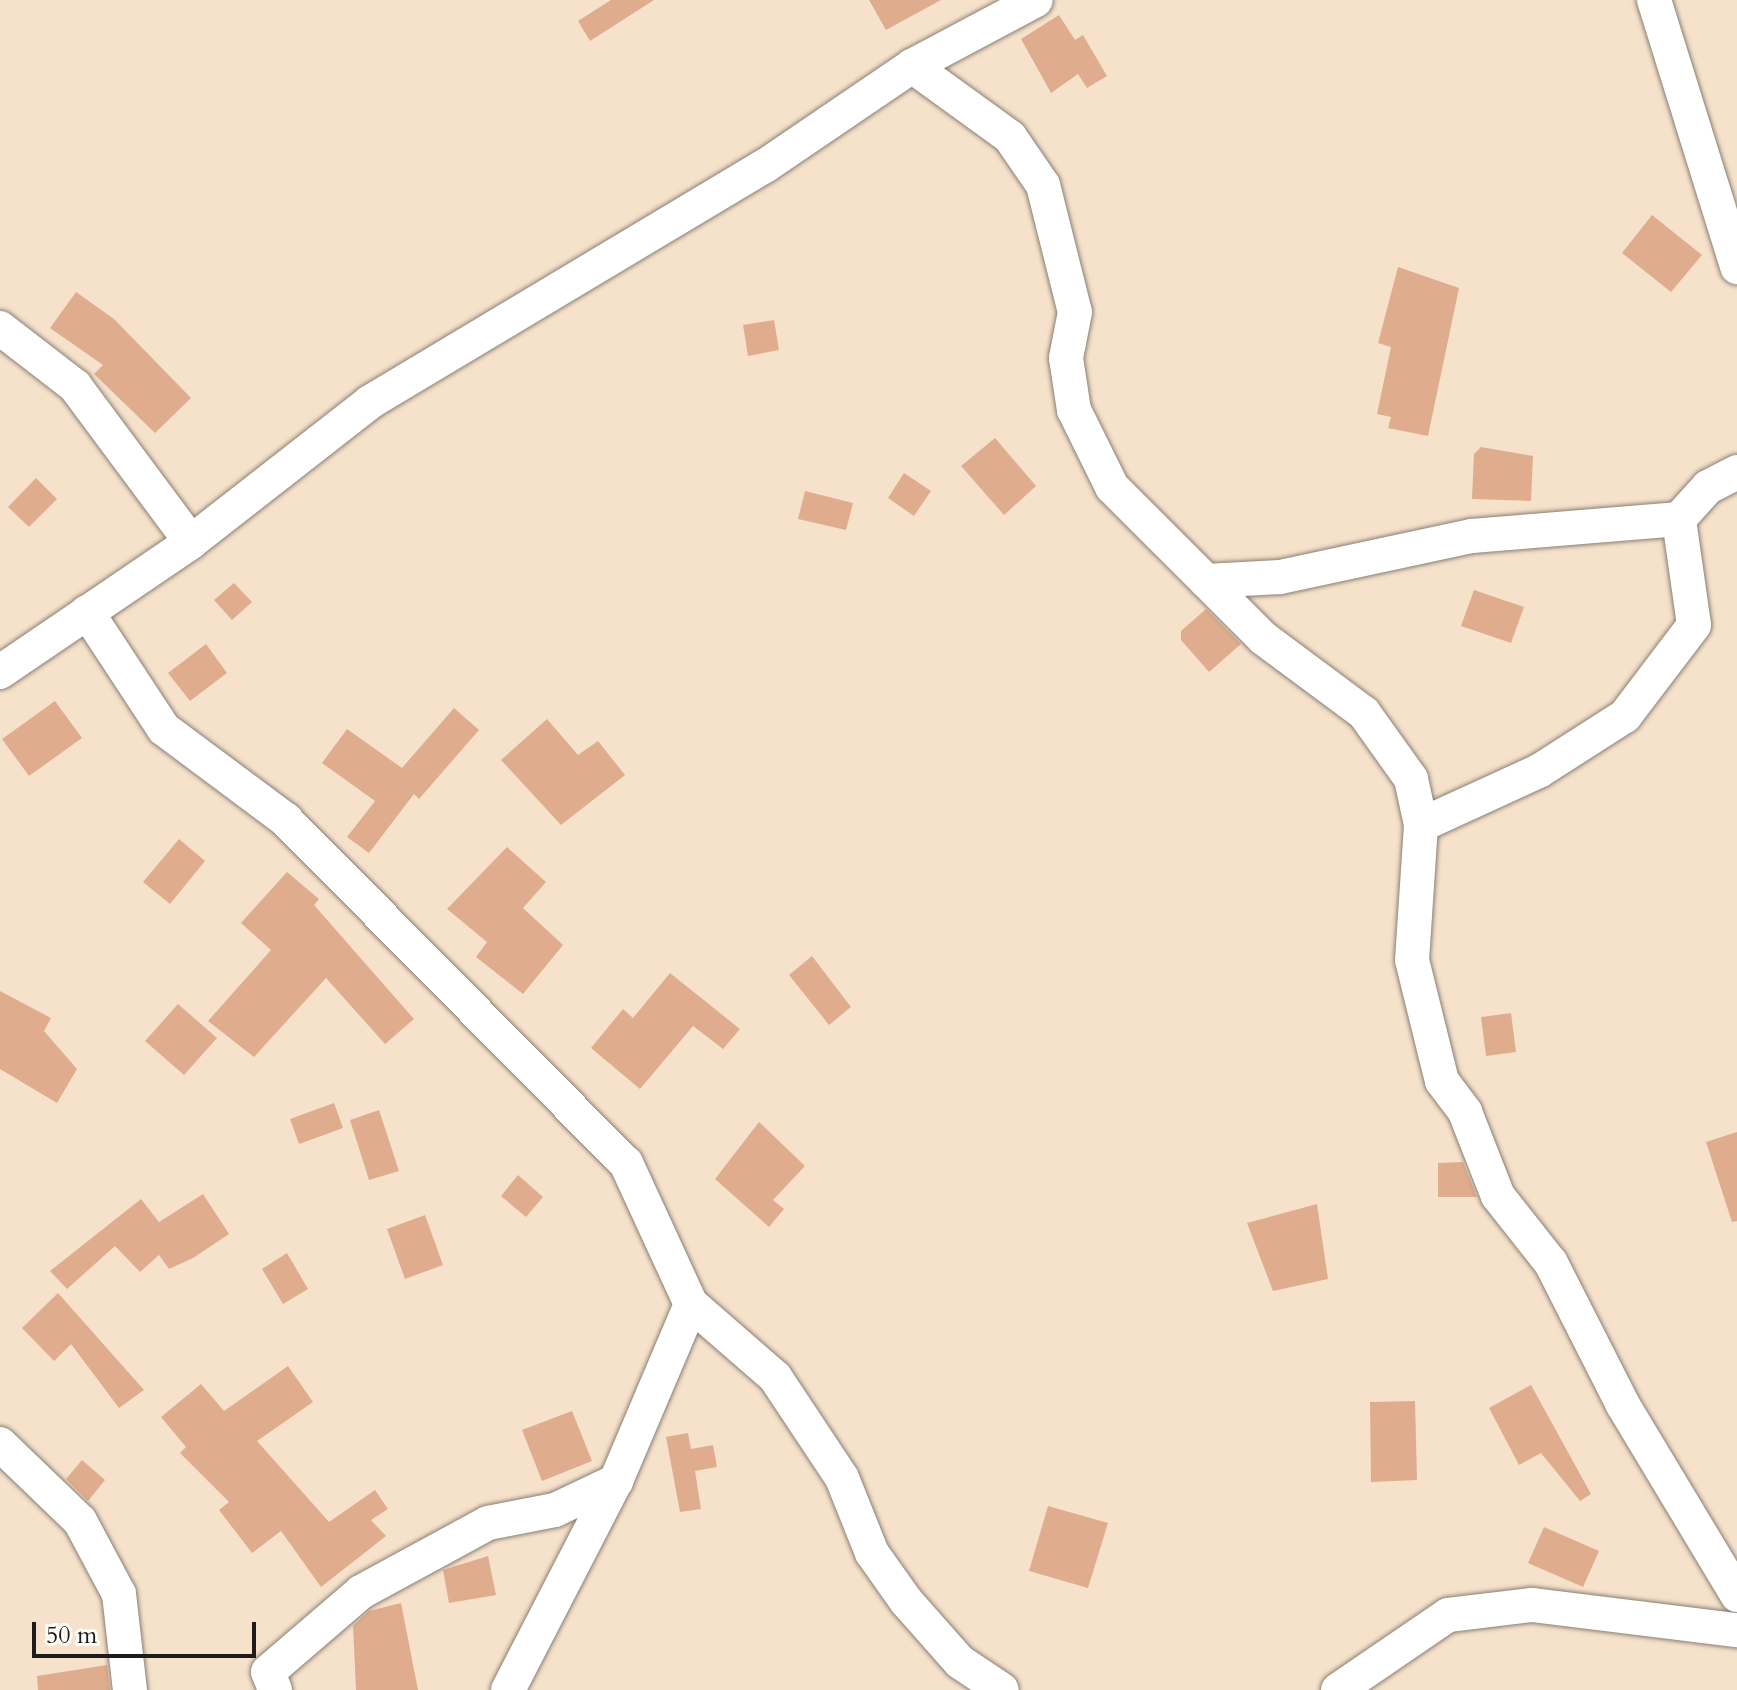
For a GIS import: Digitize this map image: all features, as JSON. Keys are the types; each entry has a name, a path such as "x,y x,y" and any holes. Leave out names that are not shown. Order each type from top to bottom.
{"street":[{"path":"0,672 191,542 370,402 765,166 912,66 1036,0"},
{"path":"1654,0 1737,267"},
{"path":"912,66 1023,150 1063,247 1075,312 1068,380 1090,449 1151,532 1263,638 1364,713 1411,779 1421,825 1412,960 1442,1081 1465,1112 1498,1196 1551,1263 1623,1405 1737,1595"},
{"path":"0,328 75,386 191,542"},
{"path":"1206,581 1280,577 1472,536 1679,519 1708,487 1737,472"},
{"path":"1421,825 1539,771 1625,716 1694,625 1679,519"},
{"path":"87,612 164,729 286,820 626,1163 691,1304 775,1377 842,1478 872,1553 906,1601 960,1662 1002,1690"},
{"path":"508,1690 616,1481 691,1304"},
{"path":"1,1449 80,1521 106,1569 119,1594 130,1690"},
{"path":"275,1690 268,1672 361,1592 488,1523 555,1510 616,1481"},
{"path":"1338,1690 1448,1615 1532,1605 1737,1630"}],"building":[{"path":"611,0 654,0 590,41 578,21"},
{"path":"869,0 941,0 886,30"},
{"path":"1059,15 1075,40 1083,35 1107,76 1087,88 1078,74 1051,93 1021,39"},
{"path":"1652,215 1702,255 1671,292 1622,253"},
{"path":"1398,267 1459,288 1428,436 1388,428 1391,417 1377,414 1391,347 1378,343"},
{"path":"76,292 114,319 191,398 155,433 94,374 103,365 50,328"},
{"path":"774,320 779,350 748,356 743,325"},
{"path":"995,438 1036,486 1004,515 961,466"},
{"path":"1481,447 1533,456 1531,501 1472,499 1474,454"},
{"path":"904,473 931,491 914,516 888,498"},
{"path":"36,478 57,499 29,527 8,507"},
{"path":"805,491 853,503 846,530 798,519"},
{"path":"234,583 252,602 232,620 214,600"},
{"path":"1474,590 1524,607 1511,643 1461,626"},
{"path":"1206,609 1241,644 1209,672 1181,640 1181,631"},
{"path":"206,644 227,673 190,701 168,673"},
{"path":"55,701 82,738 29,776 2,739"},
{"path":"454,708 479,730 419,799 414,794 369,853 347,837 375,801 322,763 347,729 402,768"},
{"path":"547,719 578,755 598,741 625,775 561,825 501,760"},
{"path":"179,839 205,861 170,904 143,882"},
{"path":"507,847 546,882 523,908 563,945 523,994 476,957 487,942 447,909"},
{"path":"287,872 319,899 314,905 414,1019 385,1044 326,978 254,1057 208,1021 271,950 241,923"},
{"path":"812,956 851,1007 829,1025 789,975"},
{"path":"670,973 740,1029 723,1049 693,1026 640,1089 591,1048 623,1009 633,1018"},
{"path":"0,991 51,1018 44,1031 77,1069 57,1103 0,1069"},
{"path":"178,1004 217,1038 184,1075 145,1041"},
{"path":"1511,1013 1516,1052 1486,1056 1481,1017"},
{"path":"334,1103 343,1128 299,1144 290,1119"},
{"path":"379,1110 399,1171 369,1180 350,1120"},
{"path":"759,1122 805,1166 773,1200 784,1209 769,1227 715,1179"},
{"path":"1737,1132 1737,1221 1732,1222 1706,1142"},
{"path":"1463,1162 1477,1197 1438,1197 1438,1163"},
{"path":"518,1175 543,1197 526,1217 501,1196"},
{"path":"203,1194 229,1234 193,1258 169,1269 159,1255 140,1272 115,1246 67,1289 50,1271 141,1199 159,1222"},
{"path":"1317,1204 1328,1279 1273,1291 1247,1223"},
{"path":"425,1215 443,1265 405,1279 387,1229"},
{"path":"287,1253 308,1289 283,1304 262,1269"},
{"path":"58,1293 144,1390 119,1408 71,1344 54,1361 22,1328"},
{"path":"288,1366 313,1402 257,1441 329,1522 375,1490 388,1509 371,1520 386,1536 321,1587 281,1531 252,1553 219,1510 229,1502 180,1453 186,1447 161,1417 201,1384 224,1411"},
{"path":"1531,1385 1591,1494 1580,1501 1541,1453 1519,1465 1489,1408"},
{"path":"1415,1401 1417,1480 1371,1482 1370,1402"},
{"path":"572,1411 592,1461 542,1481 522,1430"},
{"path":"688,1433 691,1449 713,1445 717,1467 695,1471 701,1509 680,1512 666,1437"},
{"path":"82,1460 105,1480 88,1501 66,1479"},
{"path":"1048,1506 1108,1523 1088,1588 1029,1571"},
{"path":"1544,1527 1599,1551 1583,1587 1528,1563"},
{"path":"488,1556 496,1595 449,1603 443,1570"},
{"path":"401,1603 418,1690 356,1690 353,1626 369,1611"},
{"path":"107,1665 110,1690 38,1690 37,1676"}]}
